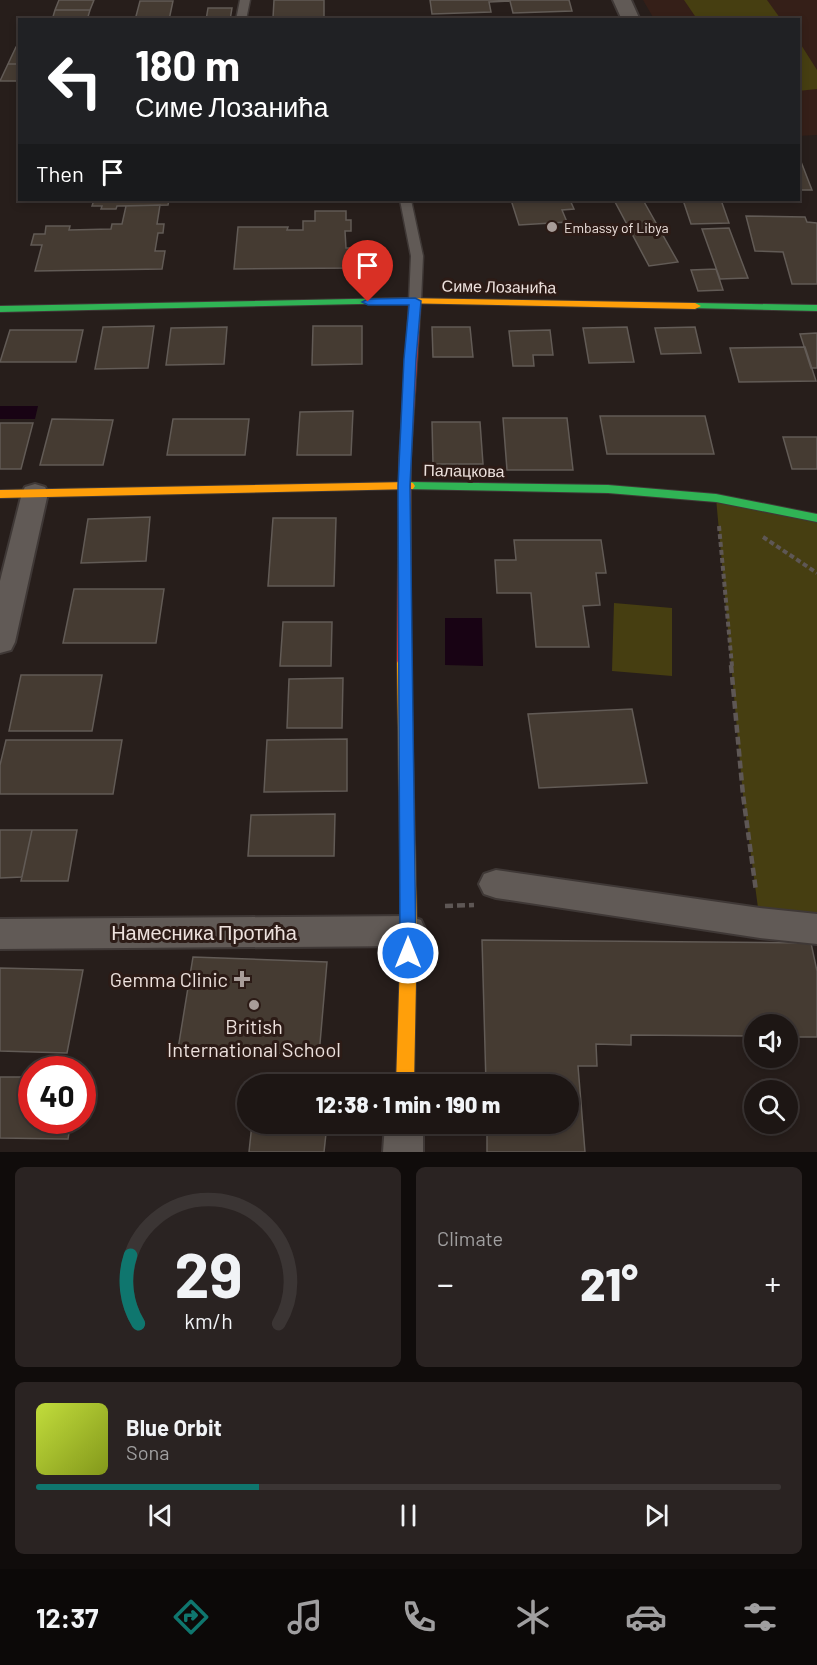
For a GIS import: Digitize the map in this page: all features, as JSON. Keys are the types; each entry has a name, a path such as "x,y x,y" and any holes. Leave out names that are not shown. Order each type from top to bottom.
{"street":[{"path":"622,0 630,18"},
{"path":"405,1074 408,918 404,486 415,301"},
{"name":"Симе Лозанића","path":"0,309 415,301 817,308"},
{"name":"Палацкова","path":"0,494 404,486 608,489 716,498 817,518"},
{"path":"0,642 35,493"},
{"path":"496,884 760,923 817,929"},
{"name":"Намесника Протића","path":"0,934 408,918"},
{"path":"403,1152 404,1134"}],"lane":[{"path":"241,18 245,0"},
{"path":"405,201 417,256 415,301"}],"path":[{"path":"716,498 743,795 760,923"},
{"path":"759,534 817,573"},
{"path":"408,918 492,905 496,884"}],"shaded area":[{"path":"643,0 817,0 817,135 800,136 800,18 653,18"},
{"path":"684,0 767,0 780,18 696,18"},
{"path":"800,43 817,70 817,89 800,91"},
{"path":"0,406 38,406 35,419 0,419"},
{"path":"716,498 817,518 817,929 760,923 743,795"},
{"path":"614,603 672,608 672,676 612,671"},
{"path":"445,618 482,618 483,666 445,665"}],"building":[{"path":"59,0 94,0 90,10 55,10"},
{"path":"274,0 324,0 324,17 273,18"},
{"path":"430,0 569,0 572,11 513,13 510,1 489,2 491,12 432,14"},
{"path":"140,1 173,1 169,18 136,18"},
{"path":"208,8 232,8 230,18 206,18"},
{"path":"55,10 90,10 88,18 53,18"},
{"path":"16,47 18,47 18,64 8,64"},
{"path":"8,64 18,64 18,81 0,81"},
{"path":"800,159 812,190 800,190"},
{"path":"94,201 169,201 168,205 117,206 116,209 101,209 102,206 92,206"},
{"path":"511,201 570,201 574,209 562,210 567,222 519,225"},
{"path":"615,201 644,201 678,262 649,266"},
{"path":"683,201 721,201 729,223 691,224"},
{"path":"160,205 157,224 164,224 163,233 158,233 155,251 165,251 162,269 35,271 42,245 31,245 34,234 45,234 46,226 70,226 69,230 111,229 112,224 122,224 126,206"},
{"path":"315,211 346,211 346,220 351,220 351,231 345,231 346,248 353,248 353,268 234,269 238,227 288,227 287,230 303,230 303,221 315,221"},
{"path":"746,216 805,217 807,222 817,223 817,284 792,284 783,252 755,251"},
{"path":"729,228 748,278 720,279 702,229"},
{"path":"716,269 723,290 698,291 691,270"},
{"path":"154,326 148,368 95,369 103,327"},
{"path":"313,326 362,326 362,364 312,365"},
{"path":"227,327 224,364 166,365 171,328"},
{"path":"432,327 470,327 473,357 433,357"},
{"path":"627,327 634,362 589,363 583,328"},
{"path":"695,327 701,353 661,354 655,328"},
{"path":"10,330 83,330 76,362 0,362"},
{"path":"550,330 553,355 533,355 534,366 513,366 509,331"},
{"path":"817,333 817,368 811,368 800,334"},
{"path":"805,347 816,381 739,382 730,348"},
{"path":"353,411 351,455 297,455 300,412"},
{"path":"600,416 705,416 714,454 607,454"},
{"path":"503,418 567,418 573,470 507,470"},
{"path":"52,419 113,420 103,465 40,465"},
{"path":"173,419 249,419 245,455 167,455"},
{"path":"432,422 480,422 483,464 433,464"},
{"path":"0,423 33,423 21,469 0,469"},
{"path":"783,437 817,437 817,469 792,469"},
{"path":"150,517 146,561 81,563 88,519"},
{"path":"273,518 336,518 334,586 268,586"},
{"path":"514,540 601,540 606,573 596,573 600,605 583,606 589,647 536,647 531,593 497,593 495,560 516,560"},
{"path":"74,589 164,589 156,643 63,643"},
{"path":"283,622 332,622 331,666 280,666"},
{"path":"21,675 102,675 92,731 9,731"},
{"path":"343,678 342,728 287,728 289,679"},
{"path":"632,709 647,783 539,788 528,714"},
{"path":"347,739 347,791 264,792 267,740"},
{"path":"6,740 122,740 113,794 0,794 0,765"},
{"path":"335,814 334,856 248,856 251,815"},
{"path":"0,830 32,830 22,877 0,878"},
{"path":"32,830 77,830 68,881 21,881"},
{"path":"482,940 811,943 817,971 817,1037 798,1037 798,1014 744,1014 744,1036 631,1035 631,1045 596,1044 597,1066 578,1066 579,1074 486,1074"},
{"name":"British International School","path":"193,957 327,962 319,1055 178,1049"},
{"path":"0,968 83,970 67,1053 0,1051"},
{"path":"0,1077 18,1077 18,1134 69,1134 68,1139 0,1138"},
{"path":"579,1078 585,1152 487,1152 487,1134 579,1134"},
{"path":"251,1134 326,1134 324,1152 249,1152"}],"traffic: fast":[{"path":"0,309 401,301"},
{"path":"695,306 817,308"},
{"path":"409,486 608,489 716,498 817,518"}],"traffic: slow":[{"path":"401,301 695,306"},
{"path":"0,494 409,486"},
{"path":"404,661 409,930 405,1074"}],"traffic: jam":[{"path":"404,661 405,458 415,301"}],"place":[{"name":"Embassy of Libya","path":"552,227"},
{"name":"Gemma Clinic","path":"242,979"},
{"name":"British International School","path":"254,1005"}],"route":[{"path":"368,302 415,301 404,486 408,953"}]}
